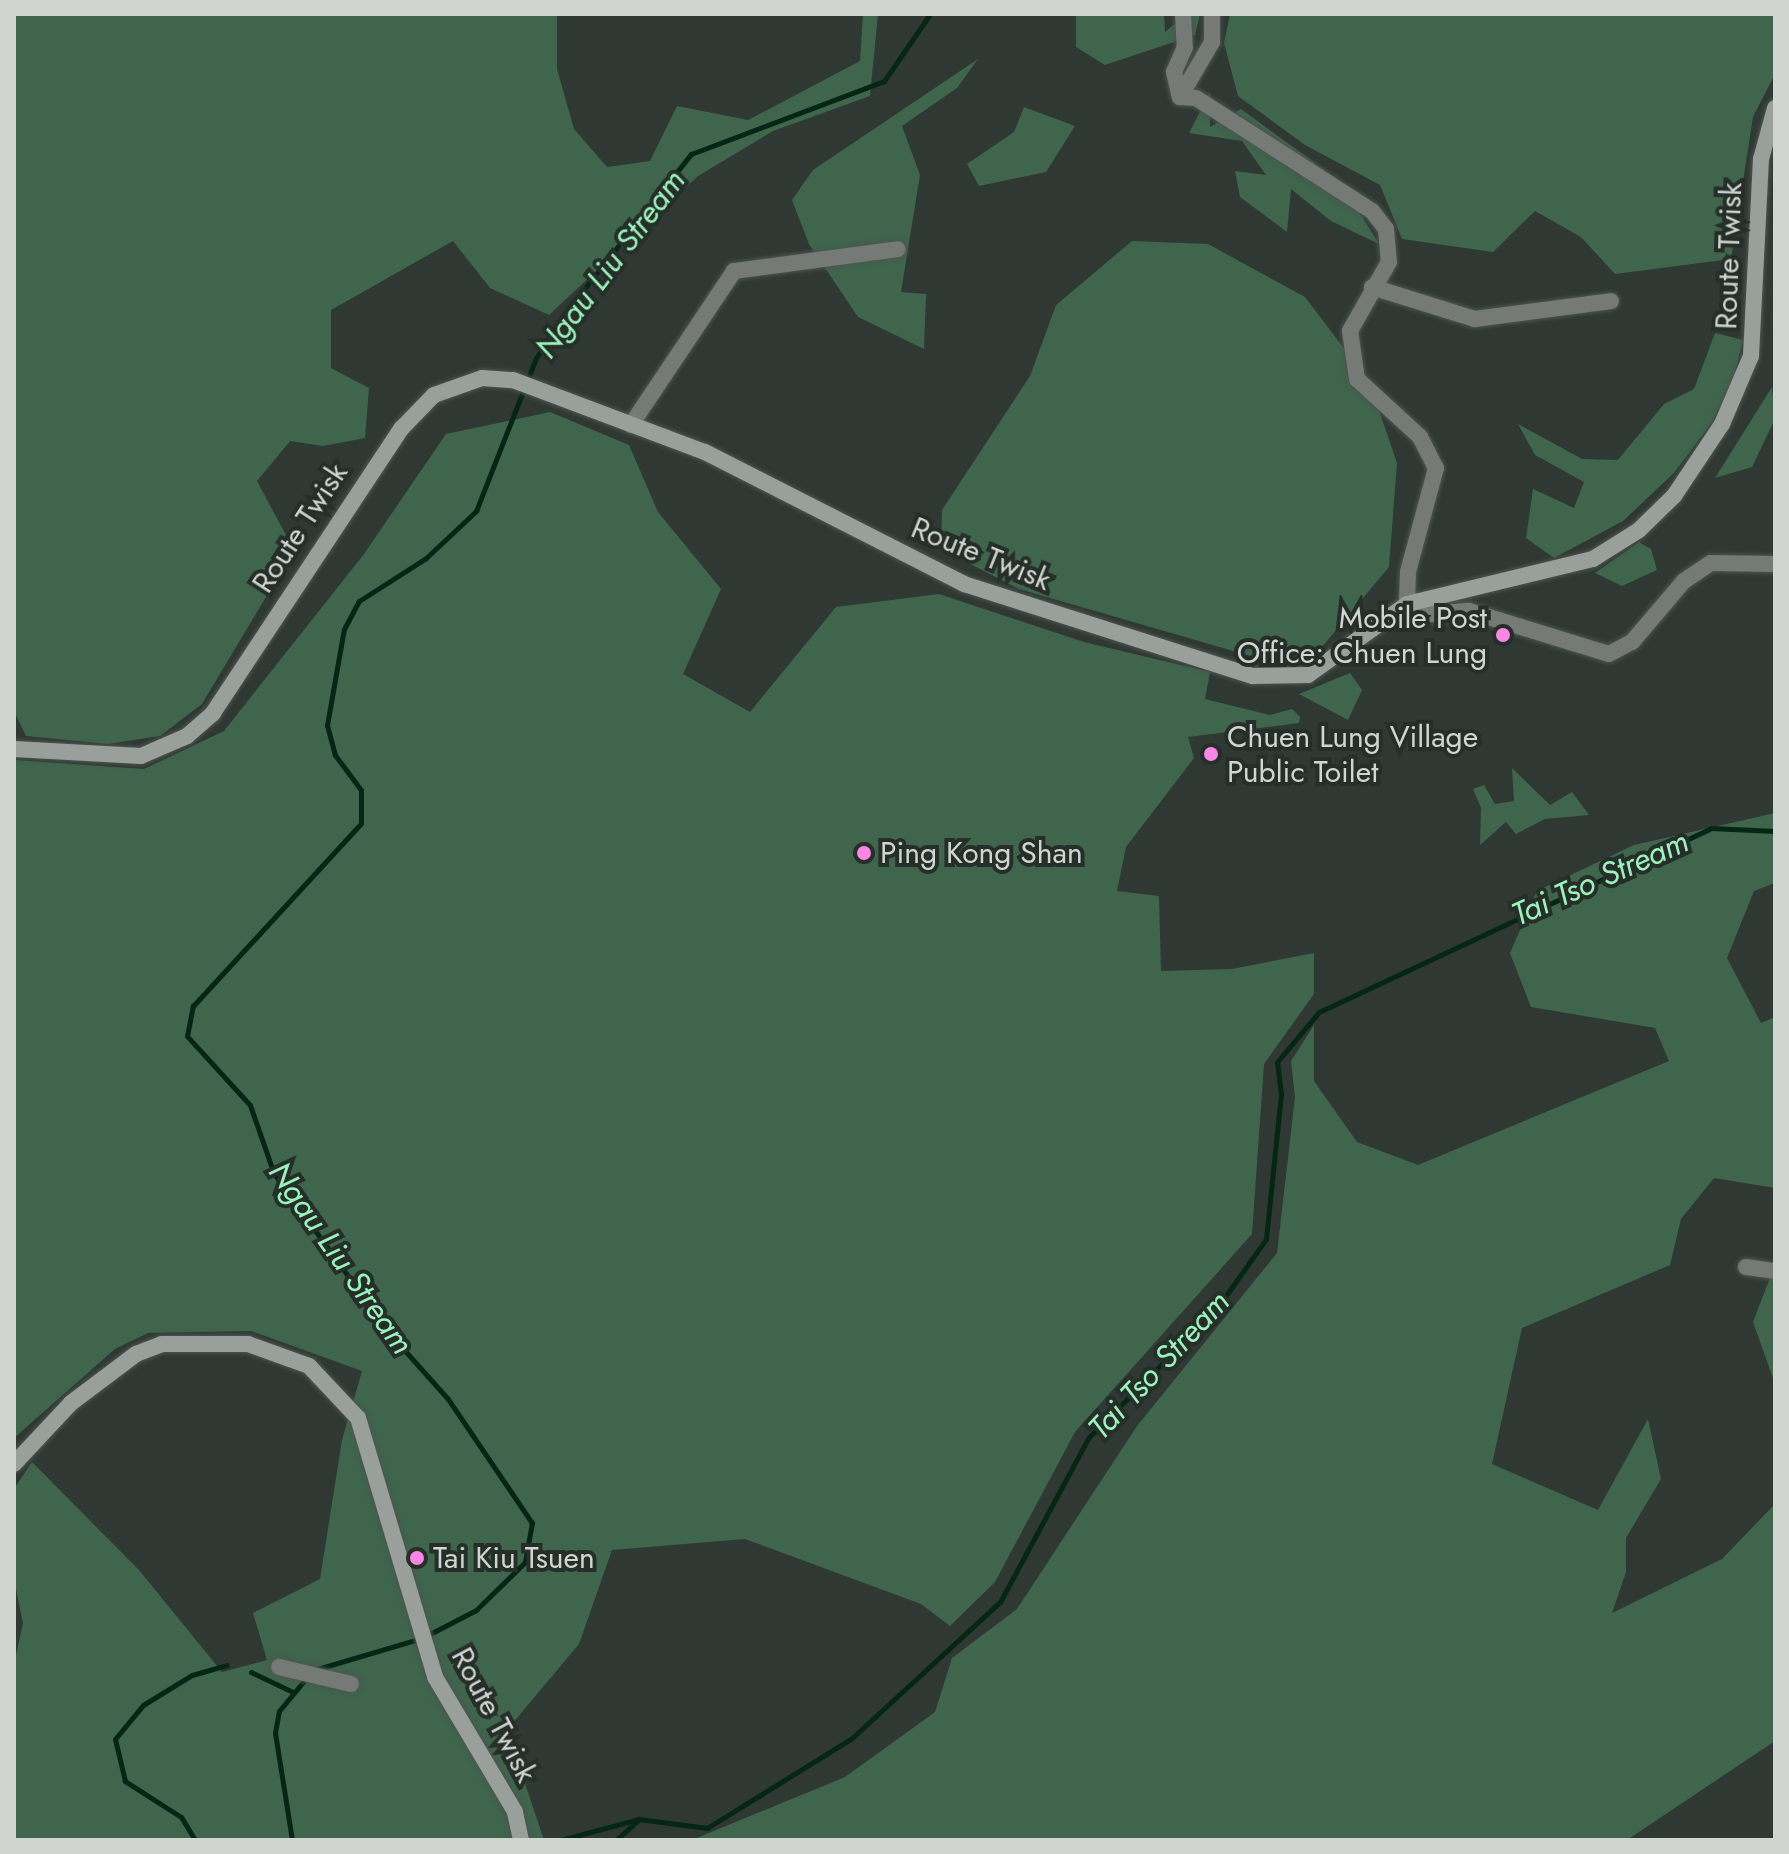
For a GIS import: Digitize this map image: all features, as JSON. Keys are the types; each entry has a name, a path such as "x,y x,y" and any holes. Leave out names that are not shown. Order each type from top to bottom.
{"main road":[{"name":"Route Twisk","path":"14,749 141,756 187,736 213,713 417,410 454,385 513,380 739,466 964,584 1253,676 1308,675 1407,604 1582,564 1639,530 1686,480 1733,403 1753,348 1760,168 1775,108"},
{"name":"Route Twisk","path":"14,1464 71,1403 136,1354 190,1339 278,1351 332,1385 358,1418 438,1685 520,1835"}],"street":[{"path":"1180,97 1174,72 1185,47 1183,14"},
{"path":"1180,97 1212,42 1212,14"},
{"path":"1180,97 1196,98 1372,211 1391,244 1350,331 1357,379 1420,437 1436,468 1408,572 1407,604 1431,614 1469,611 1609,654 1632,642 1684,581 1711,563 1775,564"},
{"path":"631,425 734,271 898,249"},
{"path":"1372,287 1475,319 1611,301"},
{"path":"1746,1267 1775,1271"},
{"path":"279,1667 351,1684"}],"green space":[{"path":"14,14 557,14 557,69 574,129 607,167 650,161 677,106 748,120 860,61 863,14 878,14 870,96 773,131 698,176 549,315 490,288 453,241 331,310 331,368 369,388 365,438 323,446 290,441 257,481 294,550 202,704 160,736 108,744 26,736 14,711"},
{"path":"1076,14 1164,14 1165,32 1187,14 1200,14 1195,35 1105,65 1076,47"},
{"path":"1230,14 1775,14 1775,74 1753,117 1731,259 1615,274 1581,237 1535,211 1493,252 1402,239 1380,185 1305,145 1238,96 1224,43"},
{"path":"978,59 957,88 902,126 920,175 901,292 926,294 924,349 858,317 809,244 792,200 813,170"},
{"path":"1210,92 1210,127 1241,109 1341,182 1379,244 1331,221 1291,189 1287,232 1240,197 1235,171 1266,175 1242,141 1189,133"},
{"path":"1024,107 1075,126 1046,172 979,186 967,164 1014,132"},
{"path":"1132,241 1208,244 1305,297 1369,381 1397,463 1389,567 1321,648 1254,657 1019,589 941,549 942,510 1030,376 1056,305"},
{"path":"1715,333 1743,340 1734,377 1713,421 1674,473 1623,521 1554,558 1526,538 1533,489 1574,508 1584,482 1535,455 1518,424 1582,459 1618,460 1664,404 1694,389"},
{"path":"1772,387 1775,419 1752,467 1715,478"},
{"path":"550,412 629,445 658,512 721,589 683,674 750,712 836,607 939,594 1084,642 1210,672 1205,699 1270,715 1292,709 1300,717 1299,723 1188,737 1194,758 1126,847 1117,891 1159,896 1161,971 1232,969 1314,953 1314,994 1264,1064 1252,1234 1075,1432 995,1582 950,1626 921,1604 745,1539 612,1550 579,1644 507,1730 544,1840 14,1840 14,1664 23,1623 14,1580 14,1489 32,1462 139,1570 222,1672 267,1660 253,1613 320,1579 342,1440 362,1371 251,1331 148,1333 115,1349 14,1438 14,760 144,769 224,731 364,554 446,434"},
{"path":"1639,542 1651,549 1657,570 1622,586 1595,573"},
{"path":"1350,673 1362,690 1348,720 1299,694"},
{"path":"1512,768 1550,805 1572,792 1589,815 1545,819 1516,834 1506,822 1480,845 1481,808 1473,789 1484,785 1495,804 1514,801"},
{"path":"1775,813 1775,883 1754,891 1727,958 1761,1023 1775,1017 1775,1188 1714,1178 1681,1219 1670,1265 1522,1328 1492,1464 1598,1510 1648,1419 1661,1479 1626,1538 1626,1572 1612,1613 1722,1559 1775,1504 1775,1741 1627,1840 692,1840 845,1777 935,1712 952,1658 1017,1609 1137,1426 1277,1253 1295,1097 1291,1061 1314,1025 1314,1081 1357,1142 1418,1165 1669,1061 1655,1028 1531,1007 1510,953 1537,891 1634,845"},
{"path":"1775,1265 1775,1384 1753,1322"}],"waterway":[{"name":"Ngau Liu Stream","path":"314,1670 422,1638 476,1610 525,1562 532,1523 448,1399 390,1334 274,1174 250,1105 187,1036 193,1006 361,823 361,790 335,755 327,725 344,629 359,601 426,558 476,511 536,358 565,313 691,154 884,81 930,14"},
{"name":"Tai Tso Stream","path":"561,1840 639,1819 707,1828 852,1738 1000,1602 1089,1437 1215,1311 1266,1239 1281,1094 1277,1062 1319,1012 1711,828 1775,831"},
{"path":"195,1840 181,1817 125,1781 115,1739 143,1705 192,1675 227,1665"},
{"path":"251,1672 293,1692"},
{"path":"292,1840 275,1733 279,1711 307,1677"},
{"path":"616,1840 638,1820"}],"place":[{"name":"Mobile Post Office: Chuen Lung","path":"1503,635"},
{"name":"Chuen Lung Village Public Toilet","path":"1211,754"},
{"name":"Ping Kong Shan","path":"864,853"},
{"name":"Tai Kiu Tsuen","path":"417,1558"}]}
